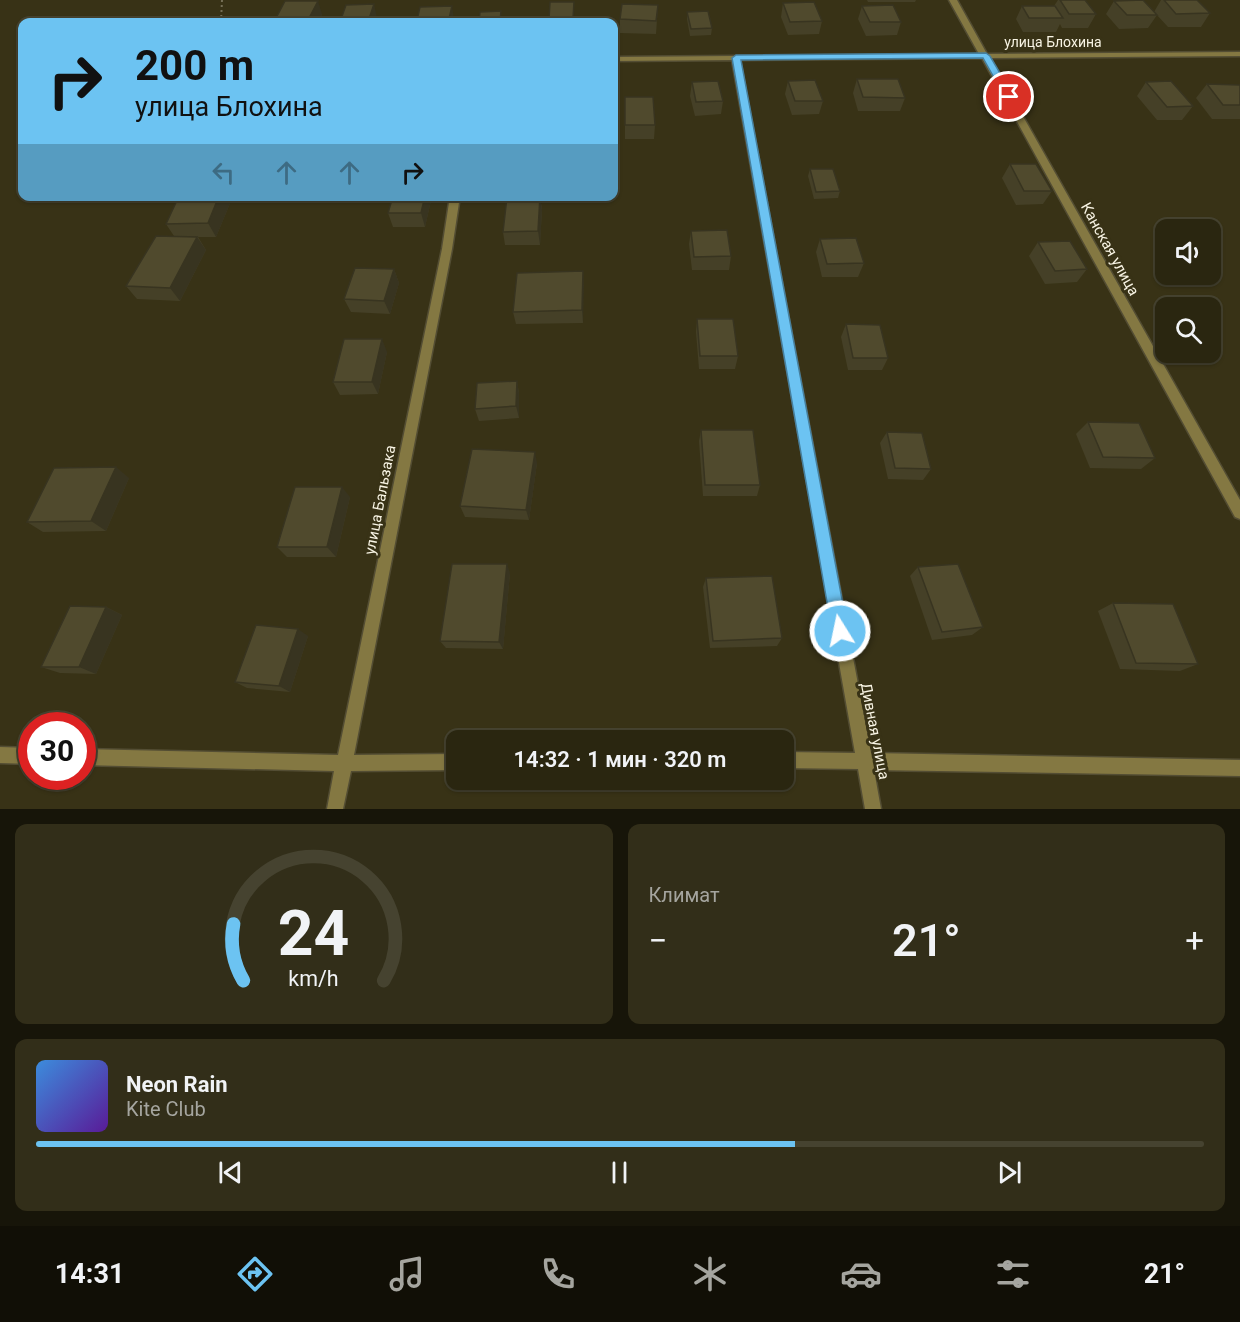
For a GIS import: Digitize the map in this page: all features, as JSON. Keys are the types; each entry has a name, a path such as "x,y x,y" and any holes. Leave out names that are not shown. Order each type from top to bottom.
{"street":[{"name":"Канская улица","path":"953,0 1240,513"},
{"name":"улица Блохина","path":"618,59 1240,54"},
{"name":"Дивная улица","path":"736,58 873,809"},
{"name":"улица Бальзака","path":"335,809 447,249 454,201"},
{"path":"0,755 18,756"},
{"path":"96,757 344,763 446,762"},
{"path":"794,760 1240,768"}],"path":[{"path":"221,18 222,0"}],"building":[{"path":"1060,0 1085,0 1096,14 1069,14"},
{"path":"1143,0 1157,15 1127,15 1114,1"},
{"path":"1164,0 1197,0 1210,13 1176,14"},
{"path":"285,1 318,1 309,18 276,18"},
{"path":"550,2 574,2 573,18 549,18"},
{"path":"814,2 822,21 790,22 783,3"},
{"path":"374,4 369,18 341,18 346,5"},
{"path":"622,4 658,5 656,21 620,19"},
{"path":"893,5 901,22 870,22 862,6"},
{"path":"452,6 449,18 417,18 420,7"},
{"path":"1022,6 1055,6 1063,18 1029,18"},
{"path":"501,11 500,18 479,18 480,12"},
{"path":"708,11 712,28 691,29 687,12"},
{"path":"857,79 898,79 905,98 863,97"},
{"path":"815,80 823,101 795,101 788,81"},
{"path":"718,81 723,101 696,102 692,82"},
{"path":"1171,81 1193,106 1167,107 1146,82"},
{"path":"1207,84 1240,85 1240,105 1223,105"},
{"path":"625,97 653,97 655,125 625,125"},
{"path":"1010,164 1036,164 1052,191 1024,191"},
{"path":"810,169 833,169 840,191 816,192"},
{"path":"177,201 217,201 208,223 166,224"},
{"path":"392,201 424,201 421,213 388,213"},
{"path":"507,201 540,201 538,231 503,232"},
{"path":"727,230 731,256 694,257 691,231"},
{"path":"156,236 197,237 170,288 126,286"},
{"path":"856,238 864,263 827,264 820,239"},
{"path":"1070,241 1087,269 1055,271 1038,242"},
{"path":"355,268 394,269 384,301 344,299"},
{"path":"583,271 582,310 513,312 517,273"},
{"path":"697,319 733,319 738,356 700,356"},
{"path":"846,324 880,325 888,358 853,358"},
{"path":"344,339 382,339 372,382 333,382"},
{"path":"517,381 516,406 475,409 477,383"},
{"path":"1088,422 1139,423 1155,458 1103,457"},
{"path":"701,430 753,430 760,485 705,485"},
{"path":"887,432 922,433 931,469 895,468"},
{"path":"472,449 535,452 526,510 460,506"},
{"path":"116,467 91,521 27,522 54,468"},
{"path":"295,487 342,487 327,547 277,547"},
{"path":"452,564 507,564 499,642 440,641"},
{"path":"958,564 983,627 942,632 918,567"},
{"path":"772,576 782,638 713,641 706,578"},
{"path":"1113,603 1173,604 1198,664 1136,663"},
{"path":"70,606 106,607 79,667 41,667"},
{"path":"256,625 298,629 279,686 235,682"}],"route":[{"path":"840,631 736,58 986,56 1009,97"}]}
